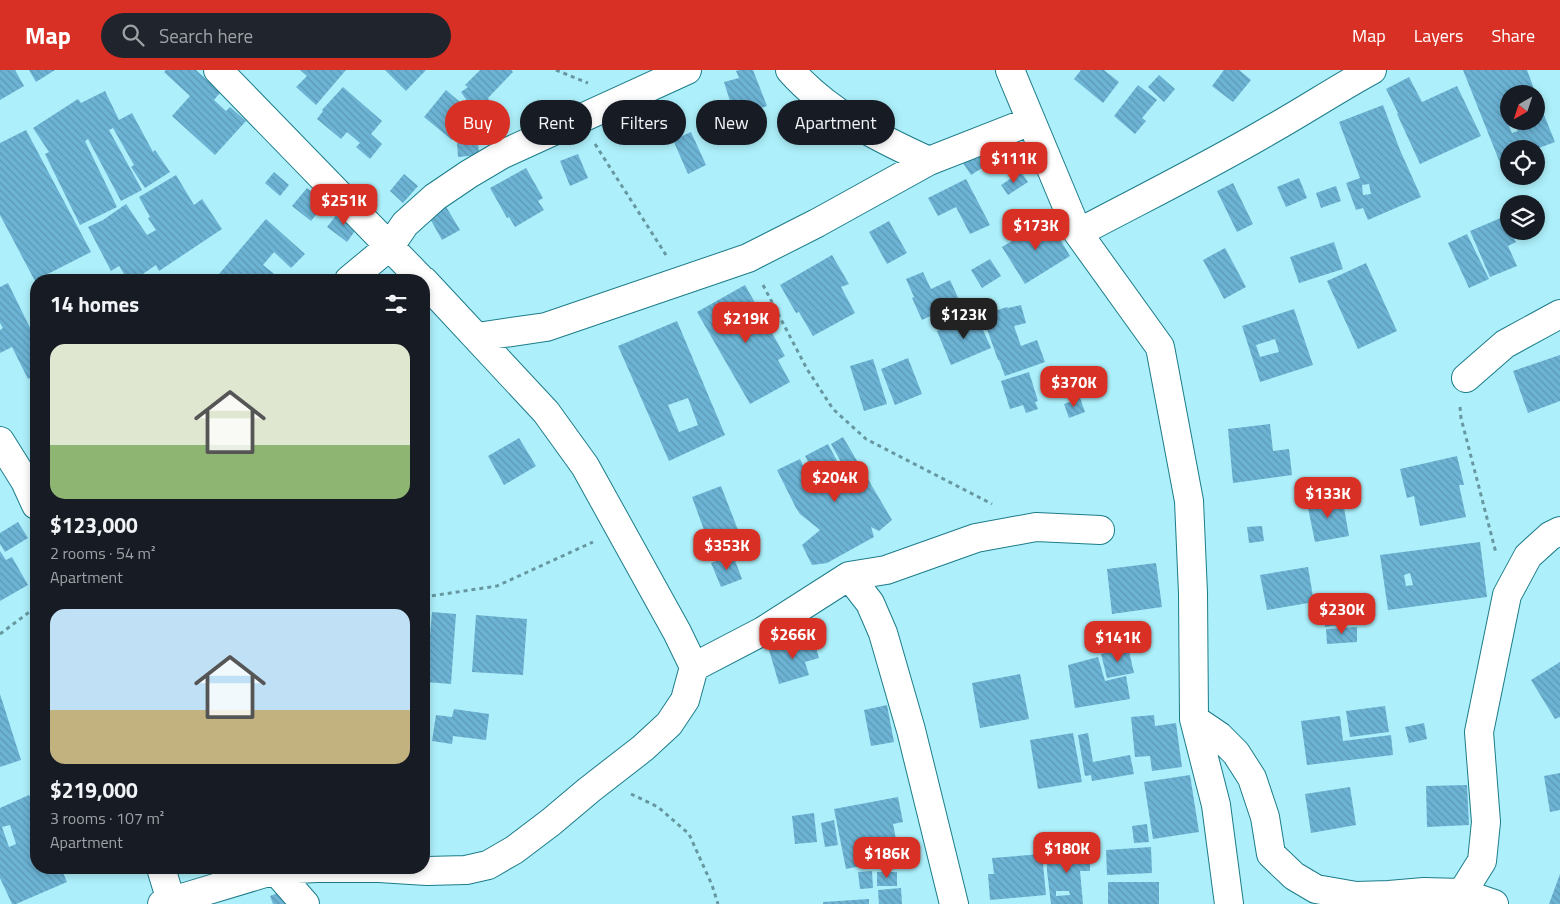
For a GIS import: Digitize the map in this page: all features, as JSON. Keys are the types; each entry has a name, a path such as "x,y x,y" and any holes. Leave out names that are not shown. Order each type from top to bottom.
{"street":[{"path":"218,70 416,274"},
{"path":"592,112 687,70"},
{"path":"790,70 817,97 838,113 892,144 929,161"},
{"path":"1010,70 1078,233 1160,347 1188,501 1193,593 1194,719 1216,805 1229,904"},
{"path":"1078,233 1271,130 1372,70"},
{"path":"477,337 546,328 748,258 817,223 929,161 1031,121"},
{"path":"356,274 390,246 405,224 435,197 469,174 522,145"},
{"path":"430,288 546,412 585,466 677,632 694,667 685,700 669,724 551,822 514,850 488,865 466,870 430,871"},
{"path":"1466,378 1505,344 1560,314"},
{"path":"0,442 30,492"},
{"path":"694,667 763,631 849,576 886,570 976,538 1036,526 1100,530"},
{"path":"1462,893 1482,860 1486,822 1479,732 1507,595 1528,556 1550,536 1560,530"},
{"path":"849,576 870,603 883,633 911,730 954,904"},
{"path":"1194,719 1218,736 1236,753 1252,778 1265,817 1271,854 1294,876 1316,889 1356,896 1424,892 1462,893 1494,904"},
{"path":"162,874 166,902 261,874"},
{"path":"279,874 305,904"}],"path":[{"path":"592,138 682,280"},
{"path":"748,258 807,369 833,408 866,439 992,504"},
{"path":"1466,378 1459,397 1461,418 1507,595"},
{"path":"430,596 497,586 621,530"},
{"path":"0,634 30,612"},
{"path":"589,790 611,788 636,796 658,807 676,821 690,834 712,884 718,904"}],"building":[{"path":"0,70 15,70 24,86 0,100"},
{"path":"29,70 55,70 36,82"},
{"path":"166,70 196,70 208,81 212,77 224,88 214,100 226,111 230,107 246,121 215,155 172,116 190,96 164,72"},
{"path":"300,70 346,70 316,105 296,87 307,76"},
{"path":"385,70 426,70 406,91"},
{"path":"480,70 511,70 513,72 488,98 489,100 467,100 461,92 468,87 465,85"},
{"path":"753,70 765,100 730,100 724,82 739,78 736,71"},
{"path":"1081,70 1104,70 1119,82 1103,103 1074,79"},
{"path":"1224,70 1239,70 1251,80 1233,102 1212,86"},
{"path":"1463,70 1527,70 1533,85 1500,85 1500,130 1511,130 1512,133 1518,130 1545,130 1545,117 1555,142 1545,146 1545,140 1500,140 1500,163"},
{"path":"1159,75 1175,89 1164,102 1148,87"},
{"path":"1409,77 1422,102 1457,86 1481,136 1420,164 1386,89"},
{"path":"1138,85 1157,100 1142,118 1146,121 1135,134 1114,116"},
{"path":"343,87 382,121 371,134 382,144 370,159 356,147 360,143 347,132 341,139 317,119 322,110"},
{"path":"446,90 458,100 445,100 445,134 424,117"},
{"path":"105,91 119,120 132,113 153,152 155,150 170,172 145,188 131,167 134,165 113,128 109,130 142,190 121,201 88,139 85,141 117,207 80,225 45,154 49,152 33,128 78,99 81,103"},
{"path":"1383,105 1421,197 1368,220 1363,208 1356,210 1346,183 1360,178 1339,122","holes":["1369,184 1371,194 1363,195 1362,185"]},
{"path":"26,130 91,252 48,274 31,274 0,215 0,143"},
{"path":"691,132 706,165 688,174 675,145 686,145 686,134"},
{"path":"457,145 478,145 479,155 458,157"},
{"path":"984,148 993,161 971,175 963,163"},
{"path":"578,154 588,178 570,186 560,161"},
{"path":"526,168 543,198 538,201 544,210 515,227 509,217 507,218 490,188"},
{"path":"274,172 289,185 280,196 265,183"},
{"path":"1021,172 1028,182 1008,195 1001,185"},
{"path":"404,174 418,186 403,203 390,191"},
{"path":"176,175 194,205 202,199 222,229 159,271 156,265 143,274 124,274 119,266 111,271 88,227 103,220 126,204 147,235 156,230 148,218 150,217 139,197"},
{"path":"1299,178 1307,198 1286,207 1277,187"},
{"path":"966,179 990,225 970,234 956,207 938,216 928,198"},
{"path":"1233,183 1253,224 1237,232 1217,191"},
{"path":"1336,186 1341,201 1321,208 1316,193"},
{"path":"307,188 326,203 311,221 292,206"},
{"path":"445,205 460,230 442,240 428,215"},
{"path":"341,209 360,224 347,242 327,227"},
{"path":"1500,218 1500,240 1515,240 1516,242 1508,246 1517,266 1490,277 1470,231"},
{"path":"266,219 305,254 291,268 274,252 263,265 274,274 219,274"},
{"path":"1048,219 1070,256 1025,284 1002,247"},
{"path":"889,221 907,253 887,264 869,232"},
{"path":"1467,234 1489,279 1469,288 1448,243"},
{"path":"1334,242 1343,269 1299,283 1290,257"},
{"path":"1225,248 1246,287 1224,299 1203,260"},
{"path":"832,255 849,284 841,287 855,313 813,336 799,312 796,313 780,285"},
{"path":"990,259 1001,276 982,288 971,270"},
{"path":"1366,263 1397,331 1358,349 1327,281"},
{"path":"923,272 931,289 950,280 960,302 922,320 906,279"},
{"path":"8,283 30,328 30,378 28,379 12,347 0,353 0,330 3,328 0,323 0,287"},
{"path":"745,285 785,356 778,360 790,382 750,404 697,312"},
{"path":"1021,305 1026,323 1014,326 1021,346 1037,340 1045,362 1005,376 982,315 1007,307"},
{"path":"1294,309 1313,365 1260,382 1242,326","holes":["1275,339 1279,352 1260,357 1256,345"]},
{"path":"976,314 991,348 951,365 937,331"},
{"path":"677,321 725,435 669,461 618,346","holes":["688,398 698,425 679,432 668,405"]},
{"path":"1560,355 1560,401 1528,413 1513,371"},
{"path":"908,358 922,394 895,405 881,369"},
{"path":"873,359 887,404 864,411 850,366"},
{"path":"1029,372 1038,401 1035,402 1038,409 1026,413 1023,405 1010,409 1001,381"},
{"path":"1080,398 1085,412 1069,418 1064,404"},
{"path":"1270,424 1273,451 1289,449 1292,475 1233,483 1228,429"},
{"path":"843,437 892,520 879,531 871,527 874,537 827,563 812,565 802,545 820,530 800,514 777,470 800,459 816,492 823,488 805,456 828,444 852,489 855,487 831,444"},
{"path":"519,438 536,466 504,485 488,456"},
{"path":"1457,456 1464,485 1459,485 1466,517 1420,526 1414,496 1407,498 1400,469"},
{"path":"721,486 738,530 708,541 692,497"},
{"path":"1342,496 1349,536 1315,542 1307,503"},
{"path":"18,522 28,538 5,552 0,544 0,533"},
{"path":"1262,526 1264,541 1249,543 1247,527"},
{"path":"1480,542 1487,597 1388,610 1380,555","holes":["1410,573 1413,585 1406,586 1404,575"]},
{"path":"0,551 6,560 12,557 28,585 0,601"},
{"path":"733,555 742,579 721,587 711,563"},
{"path":"1156,563 1162,607 1112,614 1107,569"},
{"path":"1308,567 1314,602 1267,610 1260,575"},
{"path":"1351,594 1354,623 1325,627 1322,598"},
{"path":"432,612 456,614 451,684 430,682"},
{"path":"476,615 527,619 523,675 472,672"},
{"path":"1357,627 1357,642 1327,644 1326,629"},
{"path":"813,637 819,658 805,662 809,675 779,684 769,650"},
{"path":"1128,647 1134,673 1107,678 1101,654"},
{"path":"1098,657 1105,681 1126,676 1130,699 1075,708 1068,665"},
{"path":"1560,662 1560,717 1555,719 1531,680"},
{"path":"1020,674 1029,719 980,728 972,683"},
{"path":"0,694 21,760 0,767"},
{"path":"887,705 894,742 871,746 864,710"},
{"path":"1385,706 1389,732 1350,737 1346,711"},
{"path":"454,709 489,714 486,740 453,736 452,744 432,741 436,715 452,717"},
{"path":"1154,715 1155,726 1176,723 1182,767 1152,771 1150,756 1135,757 1131,717"},
{"path":"1340,716 1343,741 1391,735 1393,755 1307,765 1301,721"},
{"path":"1424,723 1427,739 1409,743 1405,727"},
{"path":"1073,733 1082,782 1038,789 1030,740"},
{"path":"1088,733 1093,762 1130,755 1134,774 1092,781 1091,775 1085,776 1078,735"},
{"path":"1560,773 1560,810 1550,812 1544,776"},
{"path":"1190,775 1199,832 1153,839 1144,782"},
{"path":"1467,785 1469,825 1427,827 1426,786"},
{"path":"1350,787 1356,825 1311,833 1305,794"},
{"path":"29,795 30,874 64,874 67,882 12,904 0,878 0,808","holes":["10,825 16,844 9,847 2,827"]},
{"path":"898,797 903,822 893,824 900,858 846,869 834,809"},
{"path":"814,813 817,842 795,844 792,816"},
{"path":"834,820 838,845 825,847 821,823"},
{"path":"1147,824 1149,842 1134,843 1132,826"},
{"path":"1151,847 1152,873 1107,875 1106,850"},
{"path":"1047,848 1090,848 1090,871 1080,871 1083,904 1051,904 1047,871","holes":["1056,891 1069,891 1070,895 1056,896"]},
{"path":"1042,854 1046,895 990,900 988,874 994,874 992,858"},
{"path":"872,871 873,888 860,889 858,872"},
{"path":"877,872 897,872 897,886 877,886"},
{"path":"1560,874 1560,904 1549,904"},
{"path":"1108,882 1159,882 1159,904 1108,904"},
{"path":"290,888 289,904 273,904 270,896"},
{"path":"901,888 902,904 879,904 878,890"},
{"path":"869,899 869,904 823,904 823,902"}]}
